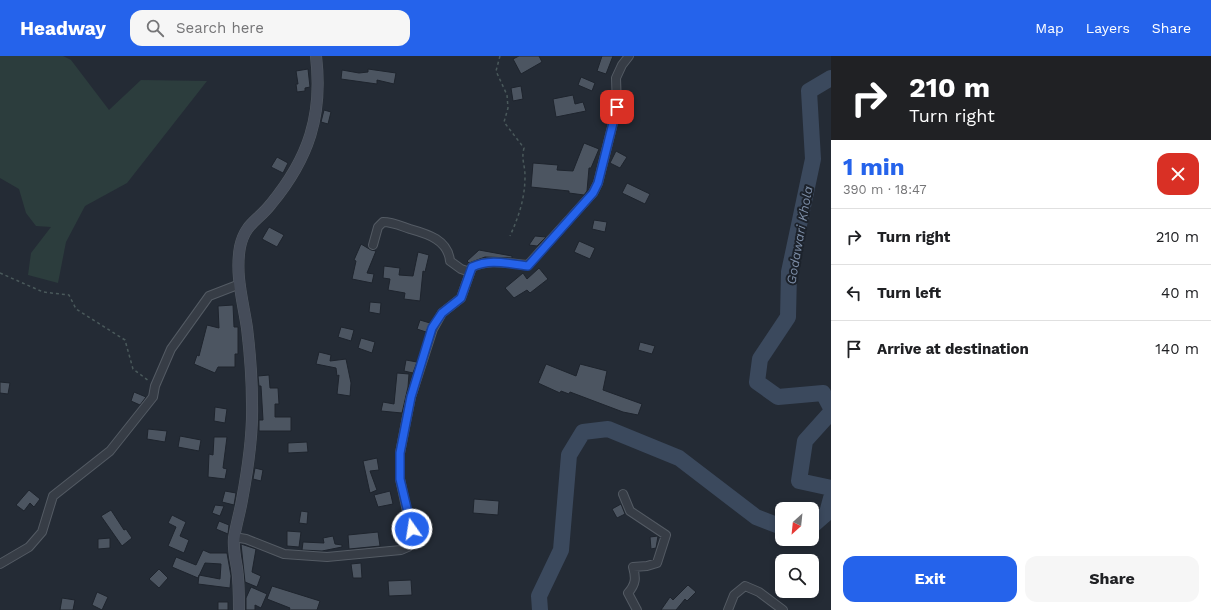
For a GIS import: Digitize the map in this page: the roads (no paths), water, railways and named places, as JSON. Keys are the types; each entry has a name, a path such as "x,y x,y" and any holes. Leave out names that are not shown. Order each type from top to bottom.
{"street":[{"path":"239,610 237,569 233,549 249,461 252,405 250,355 240,284 241,247 248,228 280,194 299,162 310,138 318,101 319,78 316,56"},
{"path":"234,537 246,539 284,554 328,557 401,550 408,547 413,539 400,479 400,453 407,416 432,328 442,313 461,298 472,267 483,262 497,262 528,266 593,193 598,183 617,107 616,78 622,65 629,56"},
{"path":"373,245 378,227 383,222 390,222 423,231 443,244 449,254 450,261 461,269 470,272"},
{"path":"0,564 29,547 42,532 53,496 110,451 153,397 155,386 171,350 209,296 240,284"},
{"path":"623,494 630,511 666,535 657,563 647,566 633,567 636,576 635,586 628,593 637,610"},
{"path":"728,610 734,595 746,586 759,592 783,610"}],"waterway":[{"name":"Godawari Khola","path":"831,78 809,91 813,159 789,272 788,317 760,359 757,382 778,397 823,393 831,408"},
{"name":"Godawari Khola","path":"831,412 805,441 799,481 831,488"},
{"name":"Godawari Khola","path":"540,610 539,596 561,550 569,455 583,432 608,429 679,458 756,517 775,524"},
{"name":"Godawari Khola","path":"819,520 827,513 831,498"}]}
